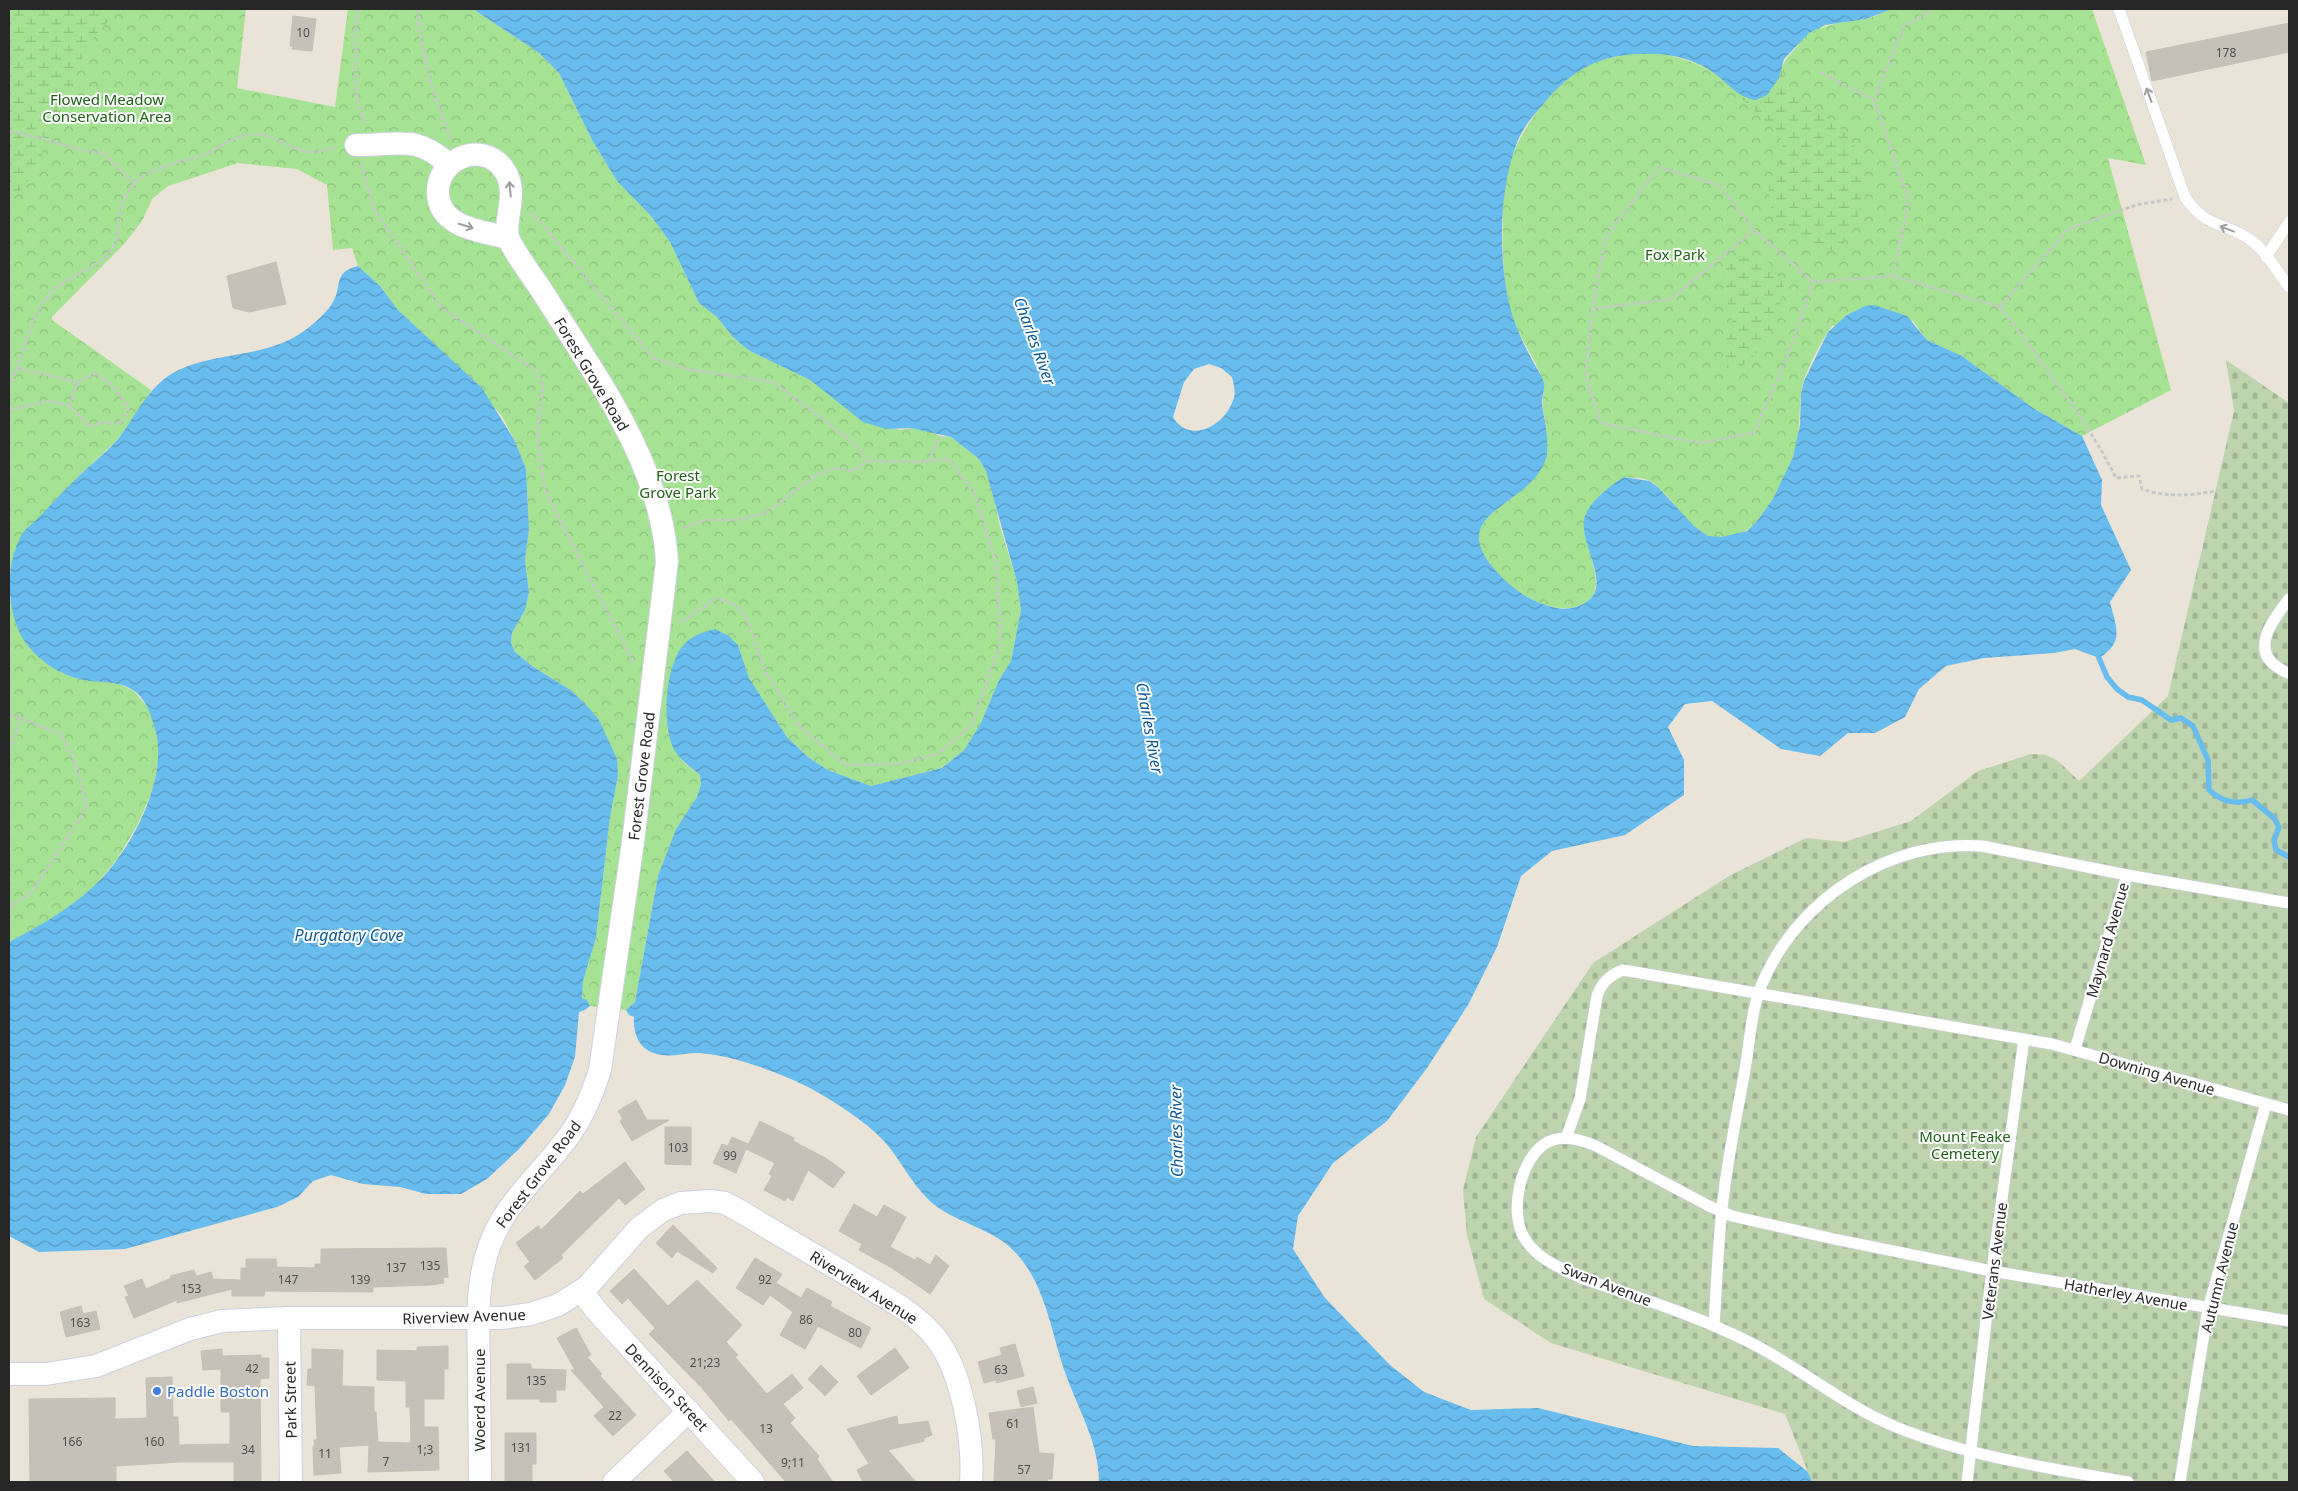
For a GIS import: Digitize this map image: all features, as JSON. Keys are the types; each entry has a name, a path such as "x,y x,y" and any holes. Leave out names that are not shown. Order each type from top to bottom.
{"street":[{"path":"366,145 401,142 424,146 454,161"},
{"path":"472,154 484,156 502,166 509,180 511,205 508,238 458,224 446,214 440,203 438,190 442,175 454,161 472,154"},
{"name":"Forest Grove Road","path":"478,1318 481,1274 494,1234 515,1202 570,1135 587,1106 600,1070 633,842 667,562 665,533 653,487 632,442 595,375 508,238"},
{"name":"Riverview Avenue","path":"9,1374 46,1374 96,1366 190,1329 211,1323 289,1318 512,1317 539,1312 558,1305 582,1291 639,1228 663,1210 681,1203 701,1200 718,1201 733,1207 891,1301 917,1319 934,1336 950,1360 961,1393 966,1420 971,1482"},
{"name":"Dennison Street","path":"582,1291 595,1309 754,1482"},
{"name":"Park Street","path":"289,1318 291,1482"},
{"name":"Woerd Avenue","path":"478,1318 480,1482"},
{"path":"614,1482 689,1411"}],"lane":[{"path":"2119,9 2185,197 2194,210 2207,221 2240,234 2254,243 2289,287"},
{"path":"2266,257 2289,222"},
{"path":"2289,599 2267,633 2263,645 2264,654 2270,662 2289,673"},
{"path":"1714,1324 1722,1212 1758,992 1768,970 1784,944 1814,909 1853,879 1906,855 1946,846 1982,846 2127,874"},
{"name":"Maynard Avenue","path":"2075,1049 2127,874 2289,903"},
{"name":"Downing Avenue","path":"1566,1138 1580,1099 1600,986 1606,979 1624,970 1635,970 2075,1049 2289,1110"},
{"name":"Veterans Avenue","path":"1967,1482 1992,1271 2024,1039"},
{"name":"Autumn Avenue","path":"2180,1482 2208,1308 2266,1104"},
{"path":"1566,1138 1596,1146 1722,1212 1834,1239 1992,1271"},
{"name":"Swan Avenue","path":"1566,1138 1549,1141 1542,1146 1530,1161 1521,1183 1517,1217 1523,1238 1549,1261 1581,1278 1714,1324 1797,1368 1865,1412 1911,1432 1971,1452 2128,1482"},
{"name":"Hatherley Avenue","path":"1992,1271 2289,1322"}],"path":[{"path":"359,9 355,33 354,84 366,145 375,211 442,308 537,371 543,386 537,433 544,490 628,653 651,691"},
{"path":"418,9 420,34 454,161"},
{"path":"1892,276 1909,200 1874,100 1904,26 1933,9"},
{"path":"1820,72 1874,100"},
{"path":"9,131 85,151 103,153 134,183"},
{"path":"9,388 42,304 58,286 105,257 112,250 116,242 122,203 134,183 144,174 179,161 204,155 241,136 267,135 279,138 305,152 366,145"},
{"path":"1813,282 1788,355 1754,433 1698,443 1602,423 1586,377 1592,310 1606,236 1659,167 1719,185 1754,230 1813,282 1892,276 2000,307 2088,427 2116,478 2140,476 2142,489 2155,494 2187,495 2216,491"},
{"path":"2000,307 2068,229 2136,205 2185,197"},
{"path":"511,205 524,209 538,220 653,358 687,369 773,382 853,442 868,462"},
{"path":"1592,310 1671,298 1754,230"},
{"path":"9,408 50,401 70,406 88,426 106,422 120,424 129,406 112,385 96,374 77,382 16,368"},
{"path":"70,406 77,382"},
{"path":"927,461 940,436"},
{"path":"656,646 680,623 717,598 737,606 748,621 766,671 800,727 846,765 897,764 938,754 972,724 1001,642 996,563 975,494 949,459 868,462 853,471 834,468 815,476 766,513 737,520 705,520 665,533"},
{"path":"9,714 61,734 77,768 87,807 32,892 9,908"},
{"path":"9,750 16,735 19,717"}],"green space":[{"name":"Forest Grove Park","path":"9,9 246,9 237,88 335,107 348,9 473,9 539,53 559,73 592,140 617,181 651,216 670,242 699,303 717,317 732,336 748,350 810,380 863,421 900,430 911,428 926,430 940,436 951,437 979,459 986,471 993,491 999,523 1017,582 1021,610 1011,661 999,680 980,725 964,750 942,768 871,786 828,770 808,757 787,737 749,678 738,645 668,692 669,728 673,744 684,762 700,775 701,784 697,797 676,829 658,876 635,1002 626,1010 590,1006 582,998 583,981 596,938 610,817 618,776 599,720 572,691 532,666 515,652 511,643 512,633 525,610 529,592 525,560 529,529 526,469 515,441 502,416 445,354 398,310 380,286 358,266 352,248 333,250 327,185 297,169 238,163 168,186 152,199 142,221 125,243 52,317 52,320 151,390 136,416 115,442 78,477 11,564 9,594"},
{"path":"9,9 119,9 88,44 43,154 24,188 9,200"},
{"path":"1891,9 1883,13 1825,25 1799,44 1779,50 1783,74 1790,89 1840,128 1863,156 1865,187 1856,225 1839,249 1826,250 1805,244 1776,219 1770,203 1769,183 1782,159 1783,149 1780,138 1715,75 1682,58 1664,54 1622,56 1595,60"},
{"name":"Fox Park","path":"1892,9 2092,9 2146,165 2108,158 2171,390 2082,436 2033,408 1962,356 1927,340 1913,321 1832,326 1816,352 1804,380 1797,441 1790,464 1779,489 1765,512 1748,529 1725,537 1711,537 1703,534 1688,521 1658,486 1640,478 1624,477 1592,504 1586,516 1587,541 1596,581 1594,592 1588,601 1575,607 1562,608 1548,606 1519,592 1505,582 1485,560 1479,548 1478,537 1481,527 1487,519 1530,481 1540,459 1547,435 1543,409 1543,381 1514,322 1506,290 1504,266 1503,231 1506,183 1514,153 1528,125 1563,82 1579,69 1596,61 1650,53 1678,58 1691,62 1716,75 1738,94 1781,71 1785,62 1802,41 1816,31 1831,25 1868,18"},
{"path":"1744,257 1770,263 1784,285 1775,323 1770,334 1756,353 1735,371 1726,363 1726,342 1733,318 1724,292 1723,274 1730,261"},
{"name":"Mount Feake Cemetery","path":"2226,360 2289,403 2289,1482 1812,1482 1785,1414 1551,1343 1484,1299 1467,1235 1463,1190 1476,1137 1593,963 1729,876 1806,838 1844,842 1911,821 1978,771 2031,754 2046,755 2058,761 2079,781 2168,696 2234,411"},
{"path":"9,594 17,627 83,680 113,681 134,691 150,710 160,749 154,786 139,822 118,858 95,886 58,916 9,942"}],"water":[{"name":"Charles River","path":"473,9 1892,9 1866,19 1825,25 1809,33 1784,59 1779,78 1767,95 1756,100 1738,93 1708,69 1687,59 1657,54 1623,55 1595,63 1569,78 1529,121 1513,153 1508,175 1504,198 1502,247 1507,294 1516,327 1544,383 1542,403 1547,434 1547,454 1537,475 1484,522 1479,535 1482,552 1503,578 1516,590 1531,599 1560,609 1581,605 1591,598 1596,588 1594,565 1584,527 1585,516 1596,499 1624,477 1649,481 1658,487 1694,526 1708,536 1721,537 1747,531 1773,499 1793,457 1800,425 1801,394 1804,381 1828,332 1847,315 1865,306 1874,305 1907,316 1927,340 1962,356 2033,408 2082,436 2102,480 2101,505 2131,570 2110,602 2116,626 2113,646 2099,658 2075,649 2054,653 1984,658 1946,666 1919,689 1905,717 1875,733 1848,733 1820,756 1781,749 1712,701 1685,704 1668,727 1684,760 1684,795 1625,835 1552,851 1521,876 1497,947 1468,1005 1427,1068 1387,1121 1333,1163 1298,1216 1293,1249 1325,1298 1390,1365 1424,1392 1471,1410 1538,1408 1693,1446 1778,1448 1808,1472 1812,1482 1099,1482 1096,1454 1092,1440 1066,1375 1041,1294 1034,1278 1014,1251 994,1236 947,1213 937,1206 921,1191 890,1148 876,1133 849,1112 810,1088 785,1076 726,1057 699,1053 660,1055 649,1051 640,1043 634,1028 634,1017 629,1015 626,1010 635,1002 658,876 676,829 697,797 701,784 700,775 675,751 668,728 667,698 669,683 676,657 685,643 697,635 715,629 729,636 738,645 749,678 787,737 808,757 828,770 871,786 942,768 964,750 980,725 999,680 1011,661 1021,610 1017,582 986,471 979,459 951,437 911,428 886,429 863,422 810,380 748,350 732,336 717,317 699,303 670,242 651,216 617,181 592,140 559,73 539,53","holes":["1209,364 1221,368 1232,377 1235,390 1230,407 1224,416 1217,423 1198,431 1180,426 1173,417 1184,382 1194,369"]},
{"name":"Purgatory Cove","path":"358,266 380,286 398,310 482,388 515,441 526,469 529,529 525,560 529,592 525,610 512,633 511,643 515,652 532,666 572,691 589,708 599,720 617,759 618,776 610,817 596,938 583,981 582,998 587,1000 590,1006 579,1012 575,1057 565,1085 549,1114 519,1149 487,1179 461,1194 426,1194 400,1187 363,1184 331,1175 313,1181 298,1197 277,1207 125,1249 39,1252 9,1236 9,942 63,910 93,887 107,873 132,837 142,816 151,794 158,752 156,733 151,715 138,694 121,685 84,680 63,673 43,661 26,644 16,624 11,603 10,571 15,550 20,537 25,531 118,439 142,403 164,379 188,366 203,361 268,348 298,335 325,313 332,304 341,276"}],"building":[{"path":"293,16 316,19 312,51 292,49 293,46 290,46"},
{"path":"2289,23 2289,52 2152,81 2146,52"},
{"path":"276,262 286,304 249,312 233,308 227,276"},
{"path":"636,1100 647,1120 669,1120 632,1141 620,1121 623,1119 618,1111"},
{"path":"760,1121 794,1138 793,1141 827,1159 845,1172 833,1188 808,1170 793,1201 787,1197 785,1201 764,1190 772,1176 769,1174 775,1163 746,1149"},
{"path":"665,1127 691,1127 691,1165 665,1164"},
{"path":"732,1137 748,1144 736,1173 713,1163 722,1144 728,1146"},
{"path":"625,1162 645,1189 625,1205 619,1198 561,1255 563,1258 535,1280 524,1266 530,1262 516,1243 538,1226 541,1230 580,1191 583,1194"},
{"path":"854,1204 877,1217 884,1205 906,1217 890,1247 915,1260 917,1257 930,1265 936,1255 949,1266 930,1294 892,1268 859,1250 862,1244 839,1231"},
{"path":"673,1225 717,1268 713,1273 677,1251 672,1258 656,1243"},
{"path":"446,1248 448,1277 443,1278 444,1283 431,1285 373,1287 373,1292 265,1291 264,1296 232,1296 232,1289 177,1303 177,1300 134,1318 125,1297 129,1296 124,1286 142,1279 146,1289 171,1278 170,1276 194,1270 196,1276 211,1272 213,1279 241,1280 241,1268 246,1268 246,1259 276,1259 277,1267 315,1268 315,1264 321,1264 321,1249"},
{"path":"755,1258 782,1274 776,1283 801,1298 807,1288 832,1302 830,1306 871,1328 861,1348 818,1326 805,1349 780,1335 793,1312 770,1295 763,1305 736,1288"},
{"path":"634,1269 668,1306 697,1280 742,1325 726,1342 738,1355 735,1357 767,1394 792,1374 803,1388 783,1404 795,1418 790,1423 819,1456 817,1459 833,1482 786,1482 731,1419 729,1421 702,1388 649,1334 655,1328 628,1298 622,1304 610,1291"},
{"path":"81,1306 83,1314 96,1311 100,1329 66,1337 60,1312"},
{"path":"576,1328 591,1355 587,1357 602,1374 600,1376 636,1415 613,1436 594,1416 604,1407 571,1370 575,1370 557,1338"},
{"path":"1015,1344 1024,1376 996,1383 996,1380 984,1383 978,1362 1002,1355 1000,1348"},
{"path":"448,1346 448,1369 444,1369 444,1399 424,1399 424,1427 438,1427 439,1470 368,1472 369,1445 339,1447 341,1473 314,1475 313,1446 315,1446 314,1440 317,1440 315,1386 307,1385 308,1369 312,1369 312,1349 343,1350 342,1386 374,1387 374,1412 376,1412 378,1442 411,1443 410,1407 406,1407 406,1381 377,1380 377,1350 417,1351 417,1347"},
{"path":"895,1348 909,1368 871,1395 857,1376"},
{"path":"222,1349 222,1356 261,1355 261,1358 269,1358 269,1378 260,1379 261,1482 234,1482 234,1462 180,1462 116,1466 116,1482 30,1482 29,1399 115,1398 115,1419 147,1418 146,1378 172,1377 173,1417 178,1417 179,1445 230,1444 230,1412 221,1412 221,1369 203,1370 201,1351"},
{"path":"507,1364 531,1364 531,1369 566,1370 565,1390 556,1390 556,1402 540,1402 540,1399 507,1399"},
{"path":"821,1365 838,1382 825,1396 808,1379"},
{"path":"1033,1387 1037,1403 1021,1407 1017,1391"},
{"path":"1033,1407 1039,1453 1054,1454 1052,1479 1048,1479 1047,1482 994,1482 996,1439 993,1439 989,1413"},
{"path":"897,1416 898,1425 928,1421 932,1435 924,1438 924,1441 888,1450 916,1482 863,1482 857,1470 869,1464 847,1429"},
{"path":"505,1433 536,1433 536,1464 532,1464 532,1482 505,1482"},
{"path":"687,1451 715,1482 674,1482 664,1471"}],"waterway":[{"path":"2099,658 2107,677 2117,689 2128,697 2142,700 2171,720 2181,718 2193,726 2208,760 2209,790 2229,801 2252,800 2274,818 2279,827 2274,840 2276,850 2289,857"}],"place":[{"name":"Paddle Boston","path":"157,1391"}],"park label":[{"name":"Flowed Meadow Conservation Area","path":"107,108"}]}
